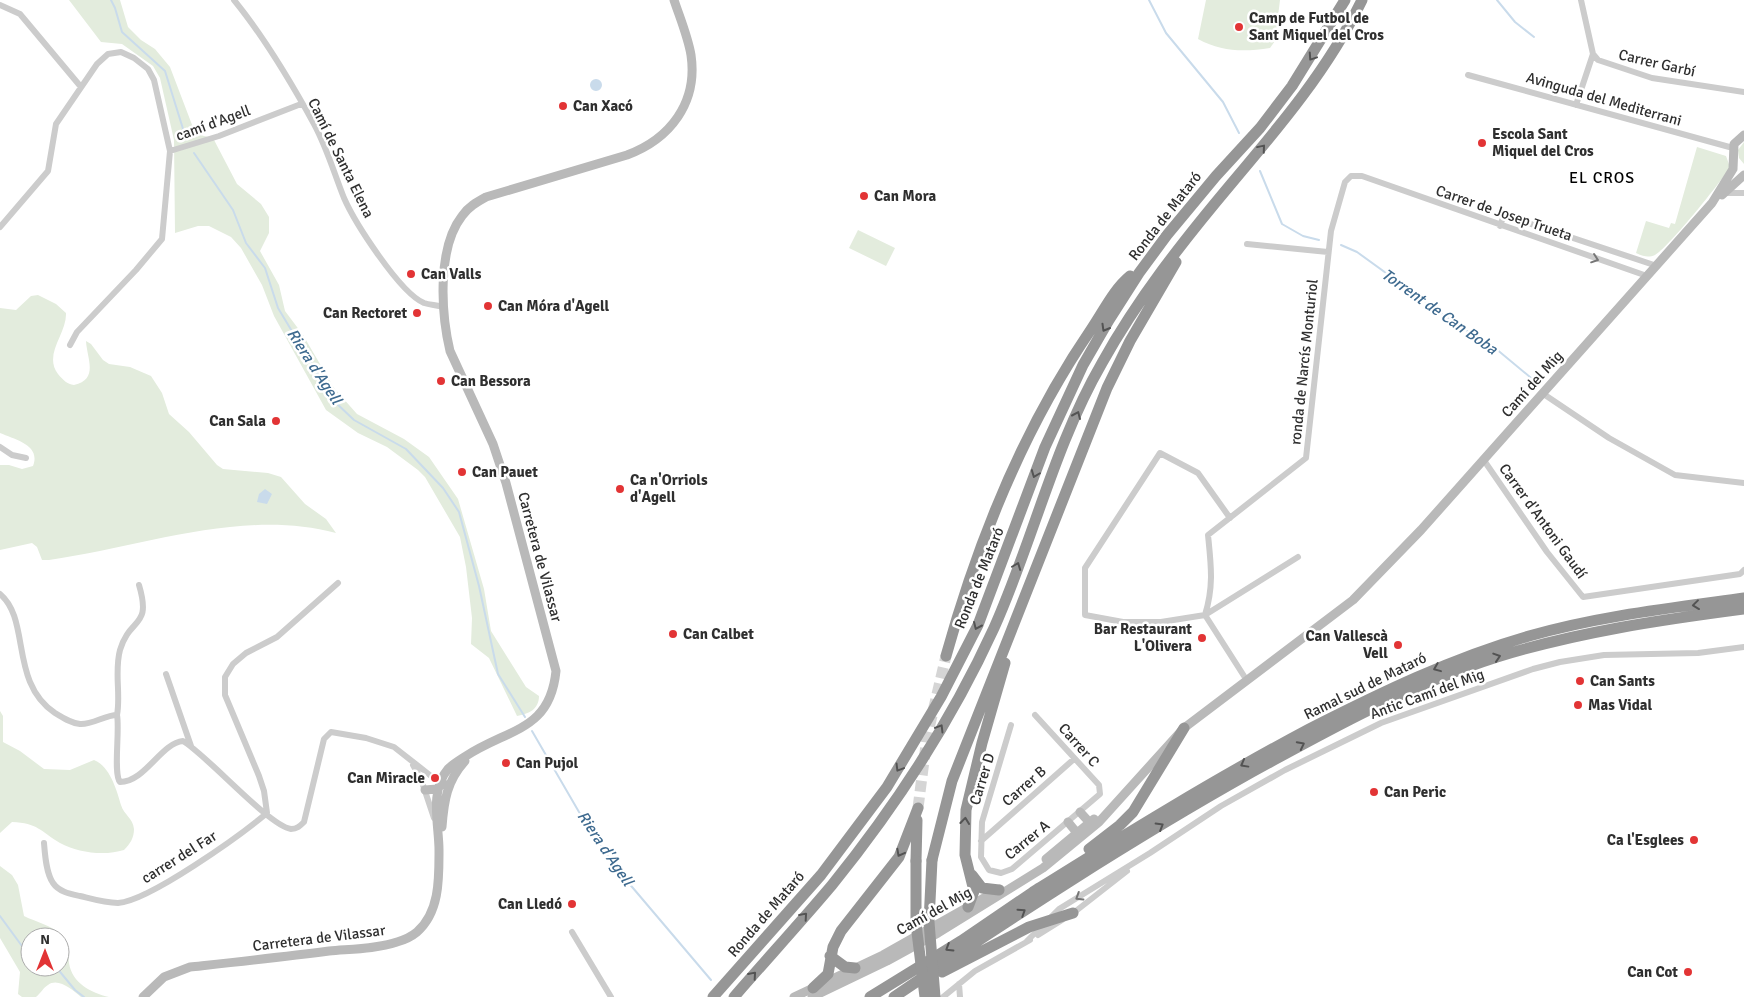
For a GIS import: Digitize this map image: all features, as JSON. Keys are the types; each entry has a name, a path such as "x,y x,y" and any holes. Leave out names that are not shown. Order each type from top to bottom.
{"highway":[{"name":"Ronda de Mataró","path":"713,997 821,875 875,803 942,697 978,625 1045,447 1067,398 1109,320 1139,274 1216,176 1260,128 1292,86 1346,0"},
{"name":"Ronda de Mataró","path":"734,997 832,885 897,799 953,706 994,627 1059,454 1101,364 1138,303 1179,248 1304,94 1332,54 1362,0"},
{"path":"935,997 929,922 932,860 952,781 1107,388 1142,319 1176,262 1179,248"},
{"path":"946,656 974,567 1007,484 1037,420 1078,349 1117,292 1129,277 1139,274"},
{"name":"Ramal sud de Mataró","path":"1034,892 1124,834 1243,765 1341,713 1417,676 1492,647 1560,628 1613,617 1744,598"},
{"path":"898,994 1079,876 1206,798 1315,738 1422,687 1496,658 1565,638 1650,622 1744,609"},
{"path":"968,908 974,892 968,870 964,839 966,810 982,743 1016,626 1016,618"},
{"path":"870,997 961,941 1034,892 1126,818 1148,790 1184,728"},
{"path":"812,993 828,974 830,956 841,931 899,857 918,808 916,924 925,997"},
{"path":"968,870 982,888 999,890"},
{"path":"898,994 1020,931 1073,913"},
{"path":"830,956 845,967 855,968"}],"street":[{"name":"Camí de Santa Elena","path":"234,0 251,21 328,152 345,200 372,246 402,284 423,302 443,306"},
{"name":"Carretera de Vilassar","path":"143,997 164,977 190,967 395,943 407,939 418,931 433,908 438,891 439,826 437,797 439,777 479,748 537,717 552,695 556,671 506,483 493,444 450,351 443,306 449,241 459,220 473,204 486,197 642,150 669,129 680,116 687,102 692,70 690,54 674,0"},
{"path":"1576,105 1593,54 1581,0"},
{"path":"0,5 20,14 81,87"},
{"name":"camí d'Agell","path":"0,227 48,171 56,124 97,64 108,54 121,52 134,58 148,69 154,80 170,151 186,148 301,104"},
{"name":"Carrer Garbí","path":"1593,54 1598,60 1606,64 1652,78 1744,92"},
{"name":"Avinguda del Mediterrani","path":"1468,74 1733,148"},
{"path":"1733,148 1736,141 1744,135"},
{"name":"Camí del Mig","path":"812,993 968,908 1033,868 1090,823 1181,724 1347,606 1421,530 1712,203 1730,177 1733,169 1733,148"},
{"path":"70,345 77,332 136,270 162,239 170,151"},
{"path":"1733,158 1744,169"},
{"name":"Camí del Mig","path":"1712,203 1744,175"},
{"name":"Carrer de Josep Trueta","path":"1352,176 1362,176 1647,276"},
{"name":"ronda de Narcís Monturiol","path":"1205,615 1212,593 1208,535 1306,458 1328,252 1336,212 1345,182 1352,176"},
{"path":"1724,193 1744,193"},
{"path":"1500,226 1504,215 1657,266"},
{"path":"1247,244 1328,252"},
{"path":"1542,393 1609,438 1675,475 1744,483"},
{"path":"0,447 12,455 26,458"},
{"path":"1230,518 1198,473 1160,453 1085,568 1084,615 1123,622 1161,622 1205,615 1298,557"},
{"name":"Carrer d'Antoni Gaudí","path":"1483,459 1547,552 1583,597 1740,574 1744,570"},
{"name":"Camí del Mig","path":"794,997 812,993 887,961 938,933 1033,875 1081,839 1125,795 1184,728 1244,676 1371,581"},
{"path":"267,813 264,791 259,776 224,695 225,677 233,664 246,653 278,638 338,583"},
{"path":"139,585 144,602 144,614 124,639 117,664 120,701 117,715 119,726 116,775 120,782 128,781 154,763 173,743 183,741 267,813 291,829 298,828 304,822 324,738 331,732 366,738 394,747 411,762 439,777"},
{"path":"0,594 14,610 21,653 33,689 47,707 69,722 82,724 108,715 117,715"},
{"path":"1205,615 1244,676"},
{"name":"Camí del Mig","path":"1244,676 1250,675 1300,641"},
{"name":"Antic Camí del Mig","path":"1027,941 1059,909 1150,853 1221,806 1285,770 1381,723 1421,707 1533,669 1560,662 1604,655 1698,653 1743,647"},
{"path":"166,674 191,746"},
{"name":"Carrer C","path":"1035,715 1099,785 1100,794"},
{"name":"Carrer D","path":"981,841 982,827 1011,725"},
{"path":"424,786 426,776 439,777 463,763 479,748"},
{"name":"Carrer B","path":"981,841 1074,759"},
{"path":"411,762 424,786 439,826"},
{"path":"439,826 445,794 450,782 463,763"},
{"path":"424,786 437,788 439,777"},
{"name":"Carrer A","path":"981,841 981,857 989,870 1001,873 1012,869 1100,794"},
{"name":"Camí del Mig","path":"1090,823 1094,822 1125,795"},
{"path":"1080,812 1090,823"},
{"name":"carrer del Far","path":"44,843 46,864 53,883 65,892 117,903 136,898 171,880 253,825 267,813"},
{"path":"1068,822 1077,833"},
{"path":"982,827 990,832"},
{"name":"Camí del Mig","path":"1033,875 1078,837 1077,833"},
{"name":"Antic Camí del Mig","path":"943,997 991,962 1073,913 1150,853"},
{"path":"572,932 611,997"},
{"path":"959,984 960,997"}],"green space":[{"path":"69,0 120,0 128,27 141,40 155,49 170,67 194,130 200,135 213,138 237,184 261,204 269,217 269,233 260,251 279,285 285,311 303,335 334,388 357,414 404,439 429,457 458,499 484,589 491,631 526,687 539,696 539,701 535,708 526,714 517,716 489,658 471,644 472,618 466,567 460,537 425,477 387,447 358,433 326,410 274,316 262,285 241,248 231,237 209,226 198,226 175,233 174,140 160,78 153,66 122,44 101,42"},
{"name":"Camp de Futbol de Sant Miquel del Cros","path":"1206,0 1280,0 1275,41 1270,48 1233,50 1224,49 1198,39"},
{"path":"1744,142 1744,164 1739,158 1738,150"},
{"path":"1697,147 1726,156 1730,167 1694,214 1661,250 1655,255 1650,256 1636,253 1646,221 1669,228 1671,223 1675,224"},
{"path":"858,230 895,248 886,266 849,248"},
{"path":"38,295 56,304 66,313 53,359 58,374 65,381 74,385 87,378 90,368 86,341 109,364 130,367 151,376 162,393 169,414 189,432 217,465 223,469 268,473 281,477 305,504 326,519 336,533 300,526 228,527 192,532 49,560 42,560 37,547 32,543 0,550 0,465 9,465 22,469 33,466 35,459 26,444 0,433 0,308 16,310 31,296"},
{"path":"0,711 3,716 3,742 20,751 44,769 70,770 94,760 100,763 109,773 122,808 134,829 130,843 124,850 100,853 75,849 60,843 38,828 21,823 12,822 0,833"},
{"path":"0,866 12,875 18,885 24,916 50,927 20,927 20,972 0,938"},
{"path":"70,966 74,976 83,986 109,997 81,997 61,983 52,983 46,986 36,997 22,997 18,994 20,972 20,977 70,977"}],"water":[{"path":"594,79 598,79 602,85 598,91 594,91 590,87 590,83"},
{"path":"265,489 272,494 267,504 257,502 259,494"}],"waterway":[{"name":"Riera d'Agell","path":"111,0 122,32 165,71 184,132"},
{"name":"Torrent de Can Boba","path":"1149,0 1166,33 1223,102 1239,133"},
{"path":"1497,0 1515,22 1534,37"},
{"name":"Riera d'Agell","path":"194,153 233,210 246,243 265,268 278,308 334,401 354,420 406,449 443,488 459,512 479,586 498,674 525,717"},
{"name":"Torrent de Can Boba","path":"1260,171 1282,224 1303,236 1319,240"},
{"name":"Torrent de Can Boba","path":"1341,245 1357,252 1462,328 1489,343 1536,382"},
{"name":"Riera d'Agell","path":"532,731 579,812 616,868 711,980"},
{"path":"0,916 20,943"},
{"path":"64,977 84,997"}],"tunnel":[{"path":"918,808 927,737 946,656"}],"place":[{"name":"Camp de Futbol de Sant Miquel del Cros","path":"1239,27"},
{"name":"Can Xacó","path":"563,106"},
{"name":"Escola Sant Miquel del Cros","path":"1482,143"},
{"name":"Can Mora","path":"864,196"},
{"name":"Can Valls","path":"411,274"},
{"name":"Can Móra d'Agell","path":"488,306"},
{"name":"Can Rectoret","path":"417,313"},
{"name":"Can Bessora","path":"441,381"},
{"name":"Can Sala","path":"276,421"},
{"name":"Can Pauet","path":"462,472"},
{"name":"Ca n'Orriols d'Agell","path":"620,489"},
{"name":"Can Calbet","path":"673,634"},
{"name":"Bar Restaurant L'Olivera","path":"1202,638"},
{"name":"Can Vallescà Vell","path":"1398,645"},
{"name":"Can Sants","path":"1580,681"},
{"name":"Mas Vidal","path":"1578,705"},
{"name":"Can Pujol","path":"506,763"},
{"name":"Can Miracle","path":"435,778"},
{"name":"Can Peric","path":"1374,792"},
{"name":"Ca l'Esglees","path":"1694,840"},
{"name":"Can Lledó","path":"572,904"},
{"name":"Can Cot","path":"1688,972"}],"district":[{"name":"EL CROS","path":"1602,177"}]}
